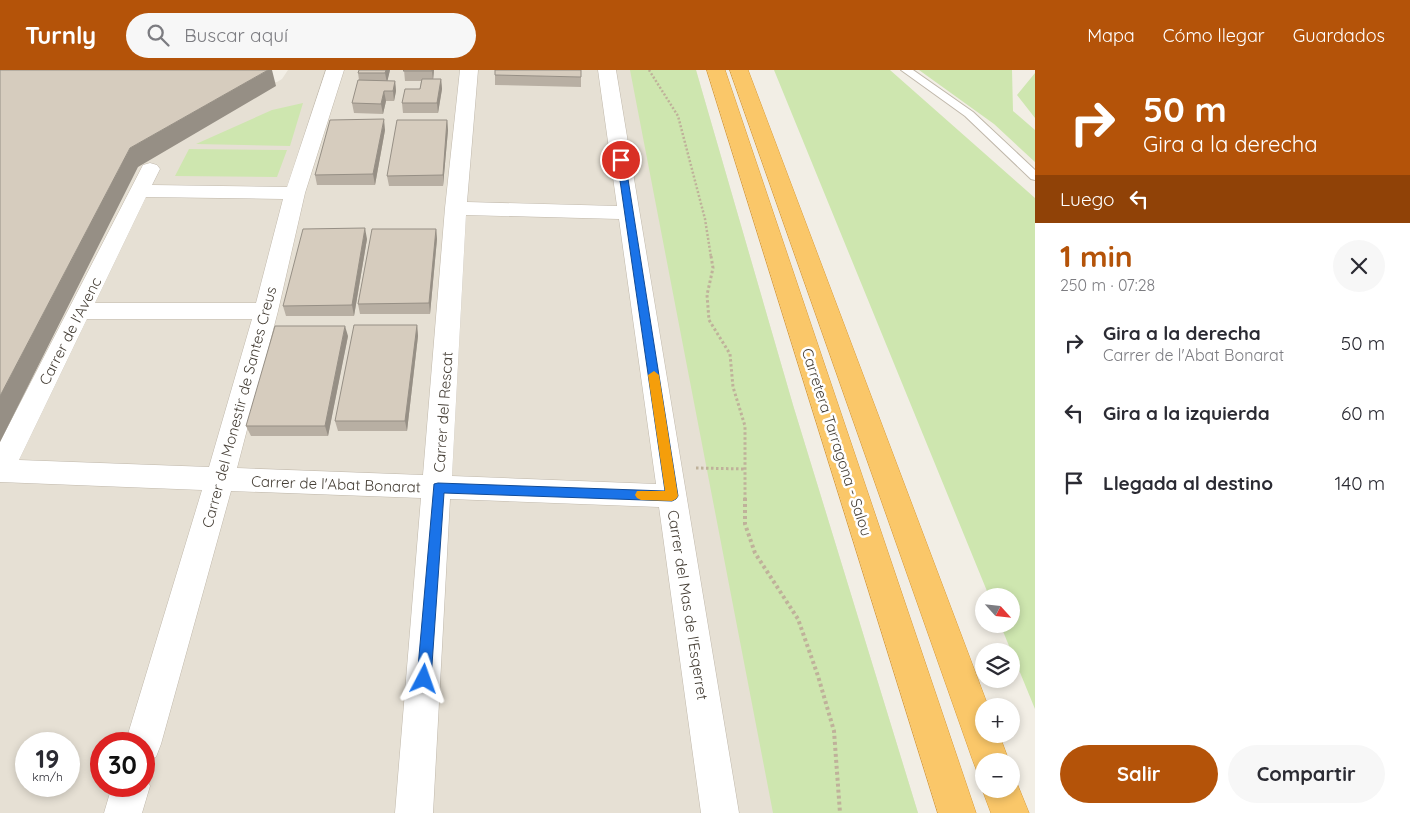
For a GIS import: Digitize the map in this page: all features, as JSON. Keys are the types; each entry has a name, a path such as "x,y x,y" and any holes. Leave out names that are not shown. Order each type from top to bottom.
{"highway":[{"name":"Carretera Tarragona - Salou","path":"716,70 957,813"},
{"path":"739,70 988,753"},
{"path":"1004,798 1010,813"}],"street":[{"name":"Carrer del Monestir de Santes Creus","path":"147,732 220,479 296,193 335,70"},
{"name":"Carrer del Rescat","path":"414,813 456,208 469,70"},
{"name":"Carrer del Mas de l'Esqerret","path":"607,70 720,813"},
{"name":"Carrer de l'Avenc","path":"0,471 150,169"},
{"path":"139,191 296,193"},
{"path":"456,208 629,213"},
{"path":"80,311 266,311"},
{"name":"Carrer de l'Abat Bonarat","path":"0,471 438,488 670,482"},
{"path":"123,813 128,797"}],"lane":[{"path":"906,70 969,114 1035,176"}],"path":[{"path":"649,70 678,116 704,218 713,268 707,295 709,320 730,354 733,387 745,426 745,524 755,553 798,620 818,676 834,731 840,813"},
{"path":"670,482 745,469"}],"shaded area":[{"path":"288,70 696,70 793,405 918,813 0,813 0,73 277,82 282,79"}],"green space":[{"path":"630,70 696,70 793,405 918,813 773,813"},
{"path":"774,70 890,70 1035,198 1035,709 1020,673 1020,643 1008,643 1004,633 1020,633 1020,588 986,588"},
{"path":"919,70 1012,70 1013,111 1035,130 1035,162 994,124"},
{"path":"1035,73 1035,118 1017,95"},
{"path":"303,103 290,146 196,144 272,110"},
{"path":"189,149 287,150 277,177 175,176"}],"building":[{"path":"0,70 268,70 130,148 0,396"},
{"path":"359,70 386,70 385,73 358,73"},
{"path":"432,70 432,71 403,71"},
{"path":"495,70 581,70 581,77 495,75"},
{"path":"422,79 441,79 437,103 402,103 405,89 420,89"},
{"path":"358,80 395,81 393,91 384,91 381,104 352,103"},
{"path":"384,119 373,174 315,175 330,120"},
{"path":"397,120 447,120 443,175 387,176"},
{"path":"365,228 352,305 283,306 303,229"},
{"path":"372,229 436,229 429,303 358,304"},
{"path":"354,325 417,325 405,421 335,421"},
{"path":"275,326 345,326 325,426 246,426"}],"slow traffic":[{"path":"641,495 672,496 654,375"}],"route":[{"path":"424,679 438,488 672,496 621,160"}]}
